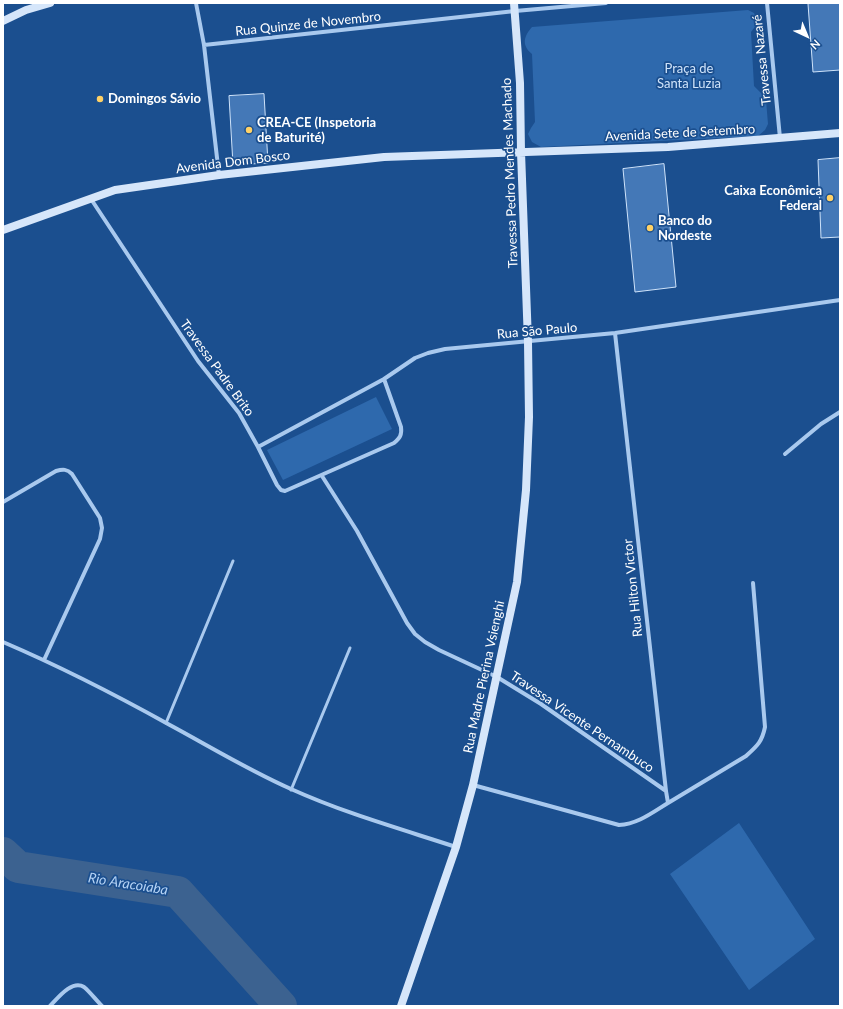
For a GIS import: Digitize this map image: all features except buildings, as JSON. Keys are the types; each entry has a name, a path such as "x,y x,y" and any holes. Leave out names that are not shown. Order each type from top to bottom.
{"street":[{"path":"3,21 26,10 50,3"},
{"path":"196,3 204,45 219,175"},
{"name":"Rua Quinze de Novembro","path":"204,45 515,7 606,3"},
{"name":"Travessa Nazaré","path":"767,3 780,139"},
{"name":"Travessa Pedro Mendes Machado","path":"515,7 520,83 528,342"},
{"name":"Avenida Sete de Setembro","path":"521,152 668,147 840,133"},
{"name":"Avenida Dom Bosco","path":"3,230 115,190 129,187 219,175 384,157 521,152"},
{"name":"Travessa Padre Brito","path":"90,199 198,361 239,413 281,490 285,491 322,476 394,444 399,439 402,434 401,427 384,379"},
{"name":"Rua São Paulo","path":"258,447 384,379 415,358 428,352 445,349 615,333 840,300"},
{"name":"Rua Hilton Victor","path":"615,333 668,803"},
{"name":"Rua Madre Pierina Vsienghi","path":"401,1006 456,847 473,785 517,582 526,490 529,416 528,342"},
{"path":"786,454 821,424 840,412"},
{"path":"3,502 56,471 63,469 72,474 100,518 102,528 100,539 44,660"},
{"name":"Travessa Vicente Pernambuco","path":"322,476 357,531 406,623 415,634 439,650 497,676 666,791"},
{"path":"473,785 619,825 628,825 637,822 746,756 756,748 762,738 765,726 753,583"},
{"path":"3,642 44,660 291,790 456,847"},
{"path":"50,1006 69,988 80,985 84,987 102,1006"}],"lane":[{"path":"166,723 233,561"},
{"path":"291,790 350,648"}],"green space":[{"name":"Praça de Santa Luzia","path":"748,10 754,13 757,19 757,24 751,32 754,86 766,100 768,124 765,130 758,136 541,147 532,142 528,134 535,122 532,54 526,47 525,40 532,27"},
{"path":"376,397 392,429 283,480 267,450"},
{"path":"739,823 815,939 749,990 670,874"}],"waterway":[{"name":"Rio Aracoiaba","path":"3,853 18,867 178,892 281,1006"}],"place":[{"name":"Domingos Sávio","path":"100,99"},
{"name":"CREA-CE (Inspetoria de Baturité)","path":"249,130"},
{"name":"Caixa Econômica Federal","path":"830,198"},
{"name":"Banco do Nordeste","path":"650,228"}]}
